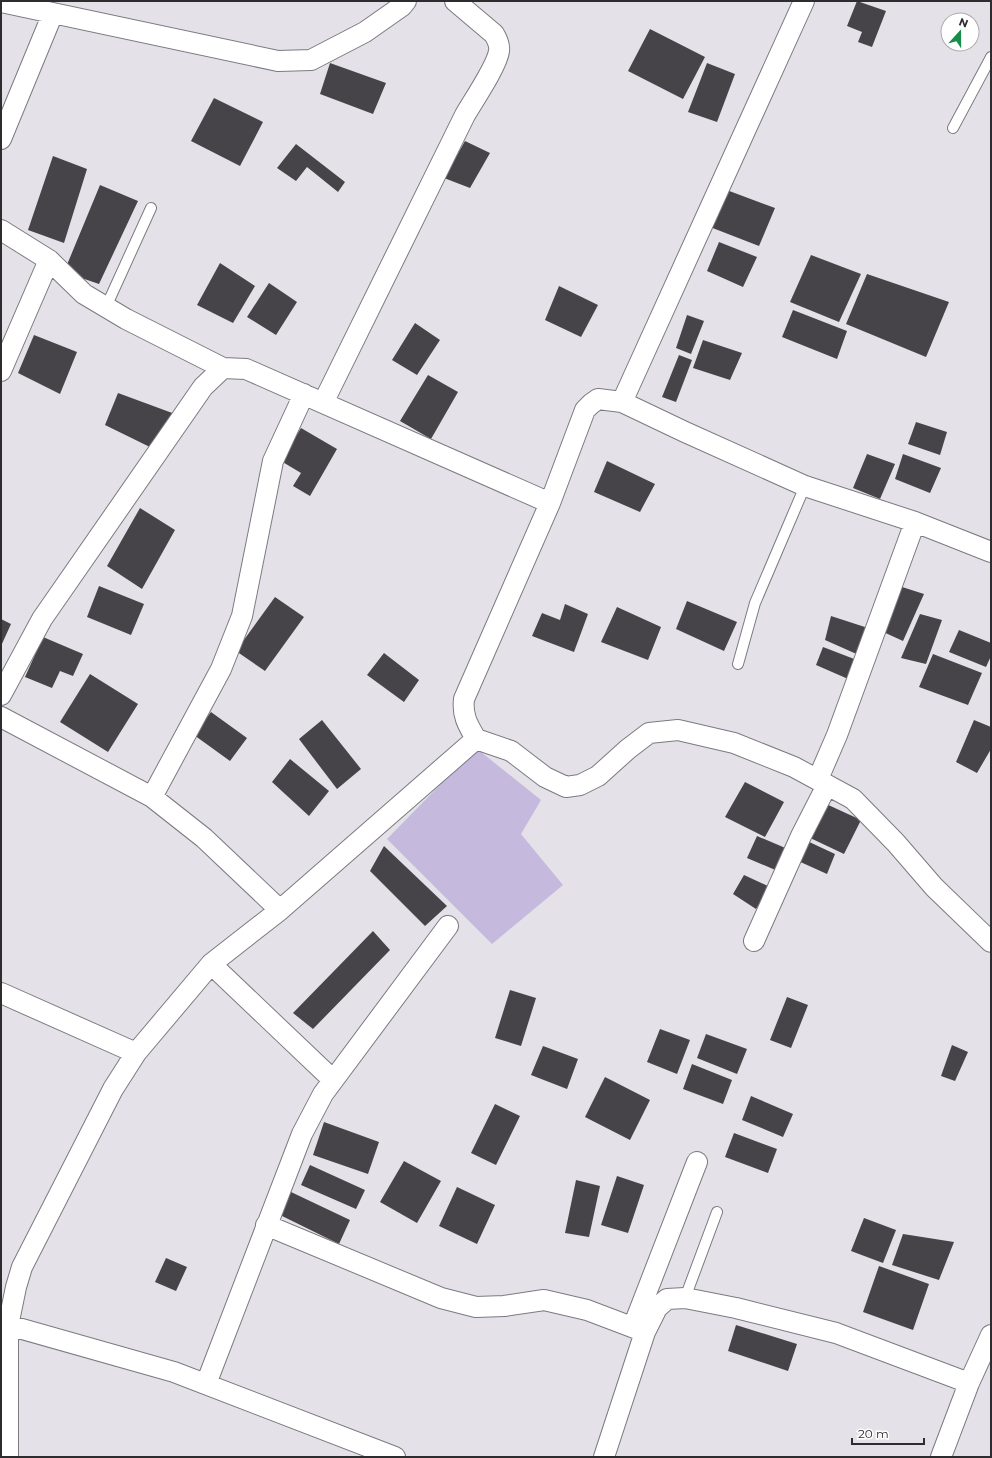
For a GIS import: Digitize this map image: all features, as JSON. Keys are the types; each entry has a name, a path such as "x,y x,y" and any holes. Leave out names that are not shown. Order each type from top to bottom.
{"street":[{"path":"1,2 278,61 312,60 365,32 402,6 406,1"},
{"path":"323,403 461,122 488,76 499,51 498,41 494,34 455,1"},
{"path":"622,402 804,1"},
{"path":"1,139 53,13"},
{"path":"1,230 49,260 84,294 223,368 246,369 550,503"},
{"path":"1,371 49,260"},
{"path":"1,695 42,619 203,387 223,368"},
{"path":"152,797 221,669 242,616 273,461 304,394"},
{"path":"991,552 915,522 805,486 622,402 598,399 585,410 550,503 464,699 463,711 465,721 476,739 511,751 545,777 566,788 580,785 598,776 628,749 649,733 678,730 734,743 794,767 853,799 896,842 934,887 991,942"},
{"path":"754,941 801,836 823,782 842,720 915,522"},
{"path":"1,717 152,797 204,838 280,910"},
{"path":"8,1457 4,1325 22,1267 113,1089 136,1053 211,964 280,910 476,739"},
{"path":"206,1384 302,1134 323,1094 448,926"},
{"path":"211,964 333,1080"},
{"path":"1,993 136,1053"},
{"path":"604,1457 639,1329 697,1162"},
{"path":"266,1225 441,1298 476,1307 504,1306 544,1300 587,1310 639,1329"},
{"path":"639,1329 667,1299 685,1298 770,1316 836,1333 969,1383"},
{"path":"4,1325 174,1372 394,1457"},
{"path":"941,1457 969,1383 991,1335"}],"lane":[{"path":"953,128 991,57"},
{"path":"106,307 151,208"},
{"path":"738,664 755,603 805,486"},
{"path":"685,1298 717,1212"}],"shaded area":[{"path":"476,748 541,800 521,834 563,885 492,944 387,839"}],"building":[{"path":"857,1 886,11 872,47 858,42 862,32 847,26"},
{"path":"650,29 705,57 683,99 628,71"},
{"path":"330,63 386,83 373,114 320,94"},
{"path":"707,63 735,74 717,122 688,112"},
{"path":"214,98 263,122 240,166 191,141"},
{"path":"465,141 490,153 470,188 444,178"},
{"path":"296,144 345,182 338,192 307,167 296,181 277,168"},
{"path":"53,156 87,169 64,243 28,230"},
{"path":"100,185 138,201 99,284 64,272"},
{"path":"724,189 775,208 759,246 710,227"},
{"path":"719,242 757,257 743,287 707,271"},
{"path":"811,255 861,274 839,322 790,302"},
{"path":"220,263 255,286 233,323 197,305"},
{"path":"867,274 949,302 926,357 846,324"},
{"path":"269,283 297,302 276,335 247,317"},
{"path":"559,286 598,305 581,337 545,320"},
{"path":"793,310 847,331 837,359 782,337"},
{"path":"687,315 704,321 691,354 676,348"},
{"path":"415,323 440,340 417,375 392,360"},
{"path":"34,335 77,352 60,394 18,373"},
{"path":"703,340 742,353 730,380 693,368"},
{"path":"679,355 692,360 676,402 662,397"},
{"path":"428,375 458,392 431,439 400,421"},
{"path":"118,393 175,414 156,450 105,425"},
{"path":"916,422 947,432 940,455 908,444"},
{"path":"301,428 337,449 310,496 293,486 301,473 281,461"},
{"path":"867,454 895,464 880,499 853,488"},
{"path":"903,454 941,468 930,493 895,479"},
{"path":"607,461 655,484 640,512 594,492"},
{"path":"140,508 175,530 142,589 107,566"},
{"path":"99,586 144,604 131,635 87,617"},
{"path":"899,586 924,594 903,641 879,630"},
{"path":"275,597 304,617 265,671 236,651"},
{"path":"687,601 737,622 724,651 676,629"},
{"path":"565,604 588,614 574,652 532,636 542,613 560,620"},
{"path":"617,607 661,627 648,660 601,642"},
{"path":"920,614 942,620 926,664 901,658"},
{"path":"831,616 871,629 861,656 825,640"},
{"path":"1,619 11,624 1,646"},
{"path":"959,630 991,643 991,656 986,667 949,652"},
{"path":"43,637 83,654 73,676 60,671 52,688 25,677"},
{"path":"823,647 862,662 855,682 816,665"},
{"path":"384,653 419,680 404,702 367,675"},
{"path":"933,654 982,673 968,705 919,687"},
{"path":"90,674 138,704 108,752 60,722"},
{"path":"211,712 247,738 230,761 194,735"},
{"path":"322,720 361,769 337,789 299,739"},
{"path":"974,720 991,727 991,749 977,773 956,762"},
{"path":"290,759 329,791 309,816 272,782"},
{"path":"745,782 784,802 765,837 725,817"},
{"path":"824,803 861,820 844,854 806,836"},
{"path":"757,836 790,850 780,872 747,858"},
{"path":"805,840 835,854 827,874 796,860"},
{"path":"384,846 447,906 425,926 370,871"},
{"path":"744,875 770,887 756,909 733,894"},
{"path":"373,931 390,950 313,1029 293,1013"},
{"path":"510,990 536,998 521,1046 495,1038"},
{"path":"787,997 808,1005 791,1048 770,1040"},
{"path":"660,1029 690,1040 677,1074 647,1062"},
{"path":"706,1034 747,1049 737,1074 697,1058"},
{"path":"952,1045 968,1052 955,1081 941,1076"},
{"path":"543,1046 578,1059 567,1089 531,1075"},
{"path":"692,1064 732,1080 723,1104 683,1089"},
{"path":"605,1077 650,1100 630,1140 585,1117"},
{"path":"751,1096 793,1114 783,1137 742,1120"},
{"path":"495,1104 520,1116 496,1165 471,1153"},
{"path":"324,1122 379,1142 368,1174 313,1155"},
{"path":"734,1133 777,1149 768,1173 725,1157"},
{"path":"404,1161 441,1181 417,1223 380,1202"},
{"path":"310,1165 365,1190 356,1209 301,1185"},
{"path":"617,1176 644,1185 628,1233 601,1225"},
{"path":"576,1180 600,1186 589,1237 565,1233"},
{"path":"457,1187 495,1205 477,1244 439,1226"},
{"path":"291,1192 350,1220 339,1244 280,1215"},
{"path":"864,1218 896,1230 883,1263 851,1251"},
{"path":"903,1234 954,1242 939,1280 892,1265"},
{"path":"166,1258 187,1267 176,1291 155,1282"},
{"path":"879,1266 929,1284 913,1330 863,1312"},
{"path":"736,1325 797,1344 788,1371 728,1351"}]}
